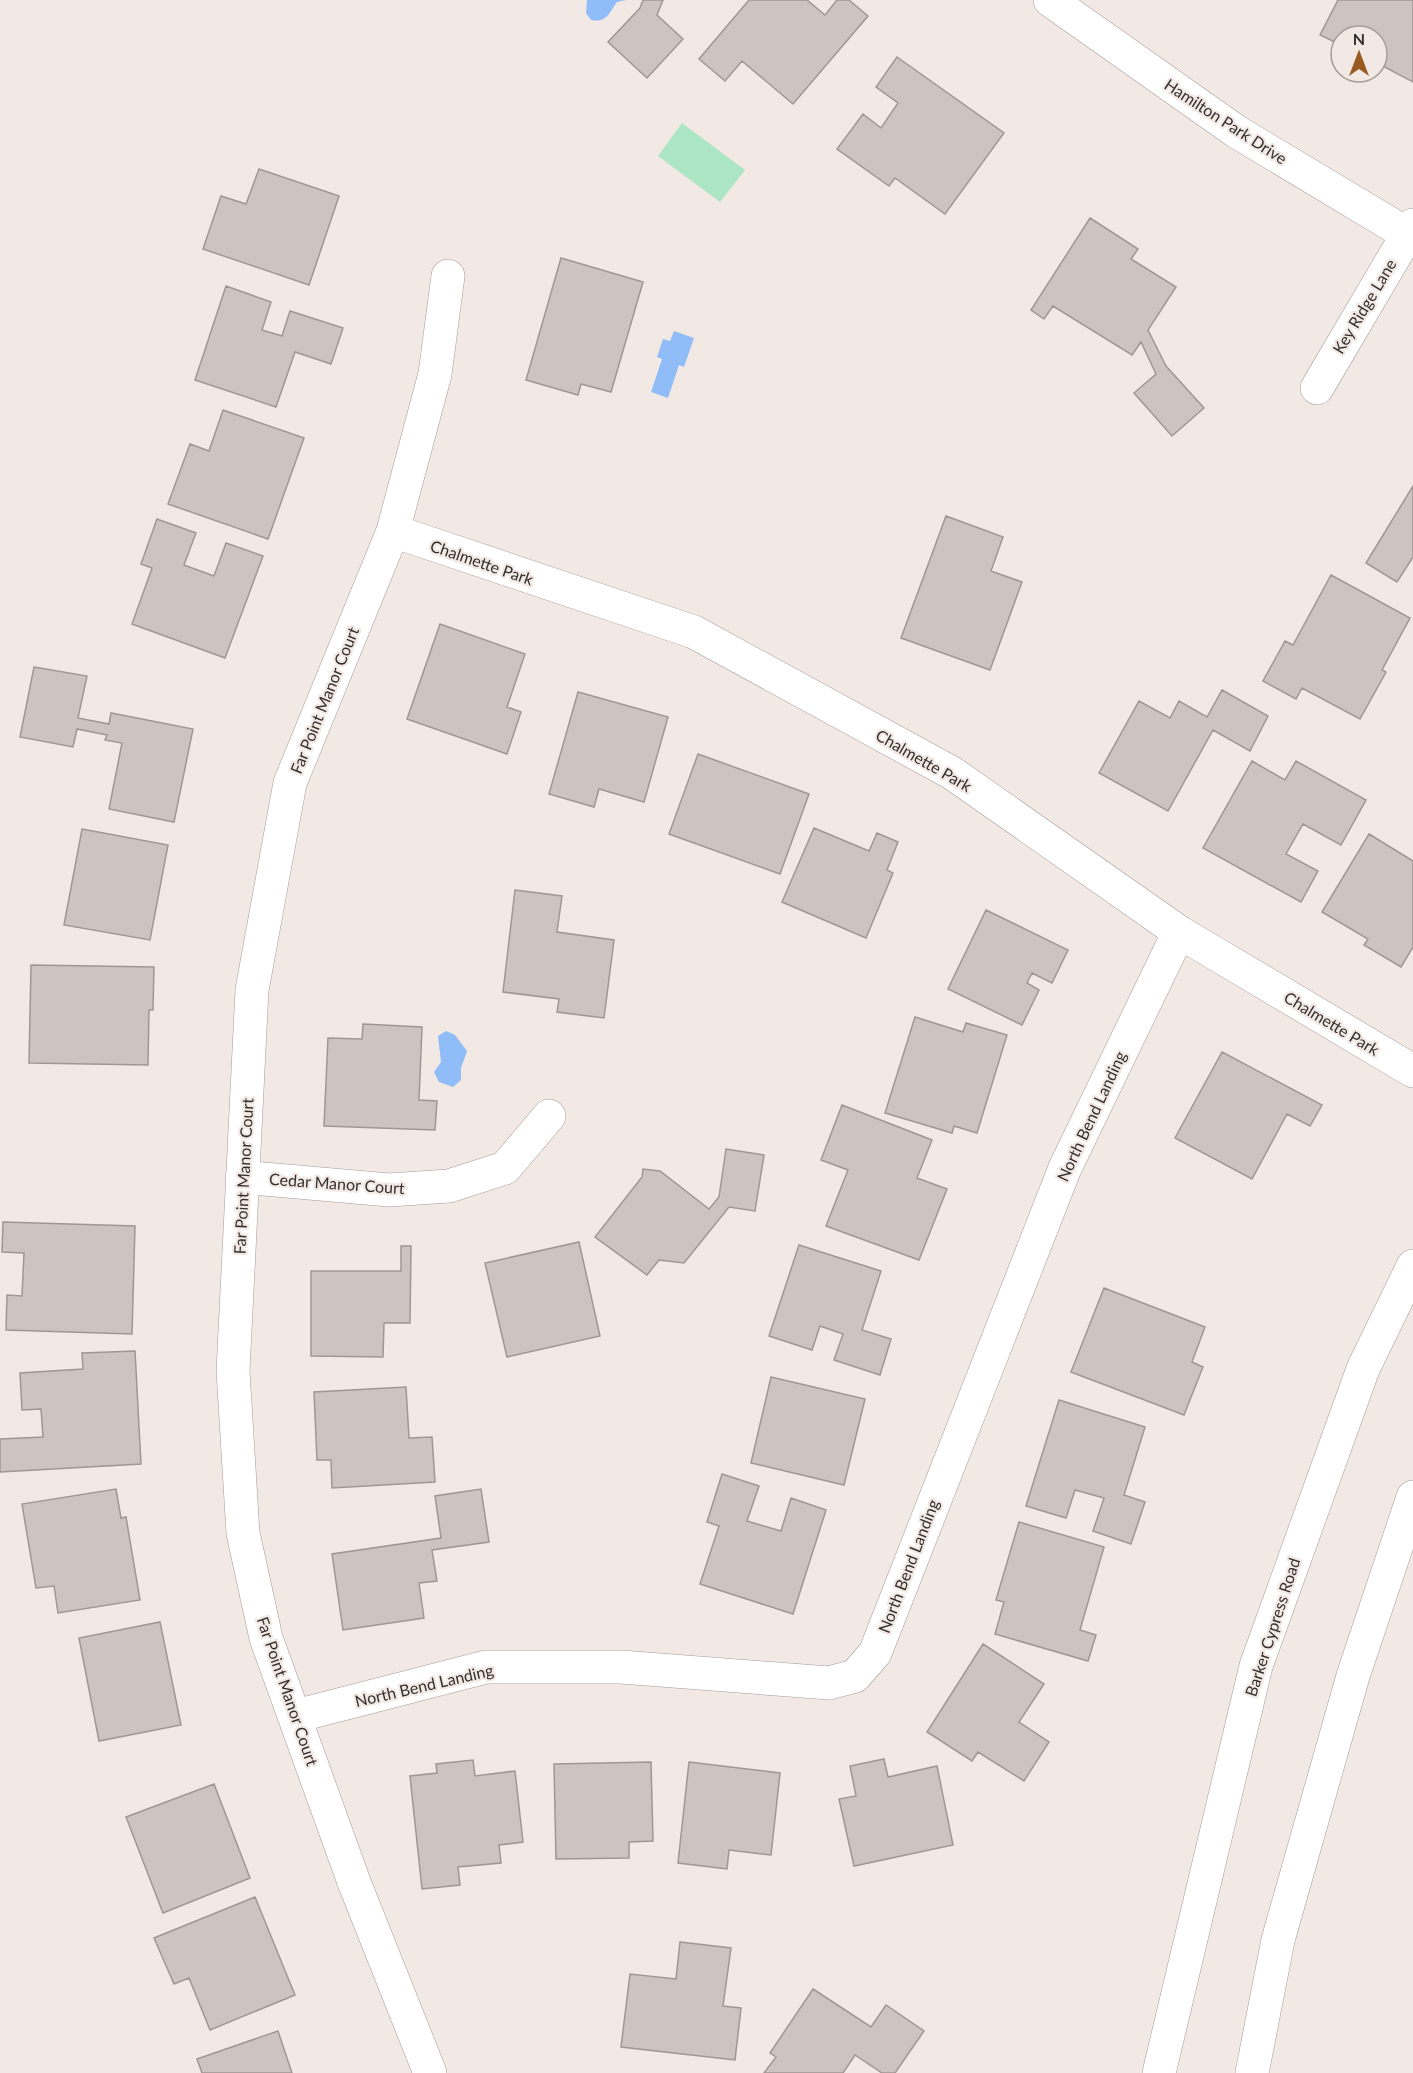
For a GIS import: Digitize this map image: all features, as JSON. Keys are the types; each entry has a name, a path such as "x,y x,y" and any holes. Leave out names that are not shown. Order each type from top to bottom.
{"street":[{"name":"Hamilton Park Drive","path":"1050,0 1237,132 1410,230"},
{"name":"Key Ridge Lane","path":"1317,388 1410,230"},
{"name":"Far Point Manor Court","path":"430,2073 354,1882 266,1638 243,1533 233,1371 252,990 290,783 393,531 435,374 448,276"},
{"name":"Chalmette Park","path":"393,531 694,632 952,773 1179,932 1413,1071"},
{"name":"North Bend Landing","path":"296,1716 486,1667 621,1667 829,1683 855,1676 874,1653 1065,1167 1179,932"},
{"name":"Cedar Manor Court","path":"242,1177 389,1190 449,1186 505,1168 549,1116"},
{"name":"Barker Cypress Road","path":"1159,2073 1256,1665 1363,1370 1413,1266"},
{"path":"1252,2073 1278,1940 1353,1676 1413,1497"}],"green space":[{"path":"682,123 745,170 720,202 658,156"}],"water":[{"path":"587,0 626,0 617,2 604,19 596,21 591,20 586,13"},
{"path":"674,331 694,338 684,367 679,365 668,398 651,392 662,359 657,357 663,339 670,341"},
{"path":"446,1031 455,1035 467,1051 461,1068 461,1080 453,1087 439,1082 434,1072 441,1062 438,1036"}],"building":[{"path":"643,0 663,0 657,15 683,39 647,78 608,42 640,8"},
{"path":"749,0 807,0 825,15 837,0 849,0 868,16 793,104 742,61 725,81 699,59"},
{"path":"1338,0 1413,0 1413,82 1389,69 1389,24 1329,24 1329,39 1320,35"},
{"path":"897,57 1004,133 945,214 895,178 889,186 837,149 863,114 881,128 898,103 876,87"},
{"path":"259,169 339,196 309,285 203,249 221,196 246,204"},
{"path":"1090,218 1138,249 1131,259 1176,287 1148,330 1166,366 1204,408 1172,436 1134,393 1156,374 1141,342 1132,355 1053,306 1044,319 1031,310"},
{"path":"561,258 643,282 611,392 581,384 578,395 526,380"},
{"path":"226,286 271,302 262,330 282,336 290,311 343,328 331,364 295,352 276,407 195,380"},
{"path":"223,410 304,438 268,539 168,504 190,444 209,451"},
{"path":"1413,486 1413,557 1397,582 1366,563"},
{"path":"946,516 1003,537 991,571 1022,582 990,670 901,638"},
{"path":"157,519 196,533 184,565 214,576 226,543 263,556 225,658 132,624 152,568 141,564"},
{"path":"1331,575 1410,618 1382,670 1386,672 1360,719 1302,688 1296,699 1263,681 1285,641 1293,645"},
{"path":"440,624 525,654 507,707 521,712 507,754 407,719"},
{"path":"34,667 87,676 78,718 109,724 111,713 193,729 174,822 109,809 122,743 105,740 107,735 77,729 73,747 20,737"},
{"path":"1222,690 1268,716 1250,751 1213,730 1168,811 1099,773 1139,701 1170,718 1179,701 1207,717"},
{"path":"578,692 668,717 644,802 599,789 594,807 549,794"},
{"path":"698,754 809,794 780,874 669,834"},
{"path":"1252,761 1285,780 1296,761 1366,800 1341,845 1303,824 1286,854 1318,871 1301,902 1203,848"},
{"path":"814,828 869,851 877,833 898,842 887,870 893,873 866,938 782,902"},
{"path":"82,829 168,845 150,940 64,925"},
{"path":"1369,834 1413,861 1413,947 1401,967 1364,945 1368,939 1322,912"},
{"path":"515,890 562,896 557,932 614,940 604,1018 557,1012 559,999 503,992"},
{"path":"986,910 1068,950 1052,983 1032,973 1027,983 1039,990 1022,1025 948,989"},
{"path":"31,965 154,967 153,1010 149,1010 148,1065 29,1063"},
{"path":"915,1017 963,1032 966,1023 1007,1035 977,1133 954,1126 952,1133 885,1113"},
{"path":"363,1024 422,1027 419,1100 437,1101 435,1130 324,1126 328,1038 362,1039"},
{"path":"1222,1052 1322,1105 1310,1126 1287,1114 1252,1179 1175,1138"},
{"path":"842,1105 932,1140 917,1178 947,1189 919,1260 826,1226 848,1170 821,1160"},
{"path":"726,1149 764,1155 755,1211 729,1207 684,1263 659,1260 647,1275 595,1237 642,1177 643,1169 660,1171 709,1209 719,1197"},
{"path":"3,1222 135,1226 132,1334 6,1330 7,1295 22,1296 24,1253 2,1252"},
{"path":"579,1242 600,1336 507,1357 485,1263"},
{"path":"799,1245 881,1271 862,1330 891,1339 880,1375 834,1360 843,1334 820,1326 812,1350 769,1336"},
{"path":"401,1246 411,1246 410,1323 384,1323 383,1357 311,1356 311,1271 401,1271"},
{"path":"1104,1288 1205,1327 1192,1362 1203,1367 1184,1415 1071,1372"},
{"path":"135,1351 141,1464 0,1472 0,1439 43,1437 41,1409 22,1410 20,1373 83,1369 82,1353"},
{"path":"771,1377 865,1399 844,1485 751,1463"},
{"path":"406,1387 409,1438 432,1437 435,1482 332,1488 331,1460 317,1460 314,1392"},
{"path":"1059,1400 1145,1427 1124,1495 1145,1502 1131,1544 1093,1531 1104,1498 1075,1490 1066,1518 1026,1506"},
{"path":"722,1474 759,1486 747,1521 781,1531 791,1498 826,1510 793,1614 700,1584 719,1526 707,1522"},
{"path":"116,1489 121,1518 126,1517 140,1600 58,1613 54,1586 36,1588 22,1504"},
{"path":"481,1489 489,1542 432,1550 437,1581 419,1583 424,1618 343,1630 332,1554 441,1538 435,1496"},
{"path":"1019,1522 1104,1547 1080,1630 1096,1635 1088,1661 995,1634 1004,1602 996,1600"},
{"path":"160,1622 181,1725 99,1741 79,1638"},
{"path":"983,1644 1044,1684 1019,1722 1049,1742 1024,1781 978,1752 972,1761 927,1732"},
{"path":"884,1759 888,1777 937,1766 953,1845 854,1866 839,1799 856,1796 850,1766"},
{"path":"473,1760 475,1776 515,1771 523,1842 499,1845 501,1863 458,1867 460,1885 422,1889 410,1776 437,1773 436,1764"},
{"path":"651,1762 653,1841 629,1842 629,1858 556,1859 554,1764"},
{"path":"689,1762 780,1773 771,1855 729,1850 727,1869 678,1863"},
{"path":"214,1784 250,1878 163,1913 126,1817"},
{"path":"255,1897 295,1995 210,2030 189,1978 174,1984 154,1938"},
{"path":"680,1942 731,1948 723,2006 741,2008 735,2060 621,2047 630,1974 676,1979"},
{"path":"813,1989 871,2027 886,2005 924,2031 895,2073 882,2073 855,2055 843,2073 764,2073 776,2057 770,2053"},
{"path":"278,2031 292,2073 202,2073 197,2059"}]}
